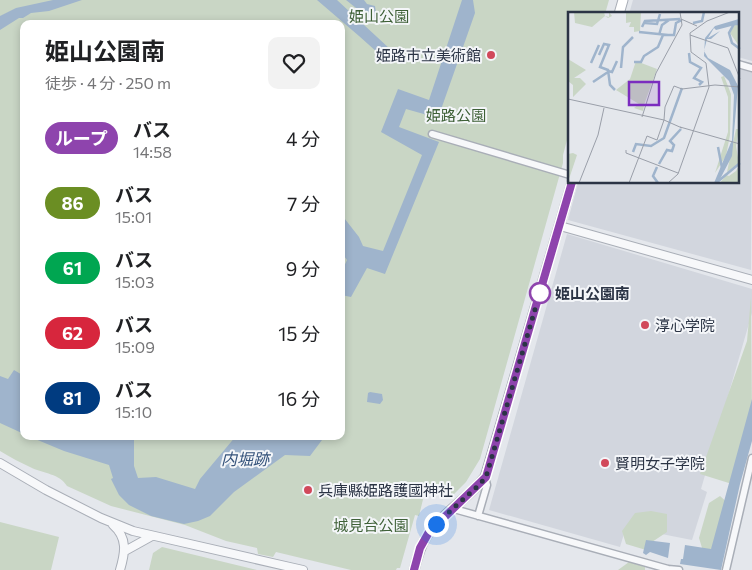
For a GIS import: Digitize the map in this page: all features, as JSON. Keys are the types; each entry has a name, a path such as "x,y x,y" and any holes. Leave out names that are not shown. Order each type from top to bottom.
{"main road":[{"path":"414,570 424,540 436,524 486,477 571,184"}],"street":[{"path":"432,134 568,174"},
{"path":"560,226 752,280"},
{"path":"726,570 752,458"},
{"path":"0,463 46,490 112,523 152,536 303,570"},
{"path":"478,516 487,484 486,477"},
{"path":"454,508 668,569 679,570"},
{"path":"112,523 122,537 125,551 120,570"},
{"path":"125,551 152,536"}],"shaded area":[{"path":"633,0 752,0 752,61 740,58 740,12 630,12"},
{"path":"740,68 752,71 751,270 568,220 578,184 740,184"},
{"path":"567,234 752,289 752,313 701,489 707,492 692,540 626,527 620,547 489,510"}],"green space":[{"name":"姫路公園","path":"0,0 609,0 606,12 568,12 568,136 563,163 480,459 466,482 454,494 426,487 419,516 415,515 400,568 396,570 351,570 276,552 273,557 258,554 257,548 226,541 185,525 111,506 67,486 56,476 16,460 0,451"},
{"path":"751,297 752,420 732,484 700,474 747,341"},
{"path":"720,496 729,504 718,547 703,551 699,538 709,503"},
{"path":"651,511 667,514 667,532 649,544 646,550 626,544 622,531 635,513"},
{"path":"0,522 59,537 51,570 0,570"},
{"path":"162,547 257,570 149,570 153,553"},
{"path":"629,562 645,567 645,570 618,570"}],"water":[{"path":"53,0 82,0 49,11 31,13 0,30 0,16 16,8"},
{"path":"317,0 337,0 390,49 387,61 345,24 345,20 340,20"},
{"path":"346,0 364,0 367,4 375,6 376,24"},
{"path":"462,0 473,0 475,13 438,118 406,109 399,127 439,142 385,274 367,268 351,297 345,296 345,264 347,260 345,257 345,219 359,237 363,246 383,251 422,155 381,132 398,89 429,100"},
{"path":"14,370 20,374 20,432 0,423 0,376 8,379"},
{"path":"368,393 382,394 383,400 380,404 367,402"},
{"path":"752,399 752,441 740,484 721,570 680,564 681,559 683,559 685,545 711,549"},
{"name":"内堀跡","path":"38,440 134,440 134,466 138,478 156,477 195,489 200,479 233,440 322,440 310,456 285,455 234,492 210,516 184,524 151,516 129,505 119,495 111,479 113,478 109,465 64,451"},
{"path":"646,540 670,543 668,558 650,552 646,555 643,553"}],"bus line":[{"name":"ループ","path":"414,570 420,548 429,532 486,477 571,184"}],"place":[{"name":"姫路市立美術館","path":"491,55"},
{"name":"姫山公園南","path":"540,293"},
{"name":"淳心学院","path":"645,325"},
{"name":"賢明女子学院","path":"605,463"},
{"name":"兵庫縣姫路護國神社","path":"308,490"}],"route":[{"path":"436,524 486,477 541,289 540,293"}],"park label":[{"name":"姫山公園","path":"379,16"},
{"name":"城見台公園","path":"371,525"}]}
